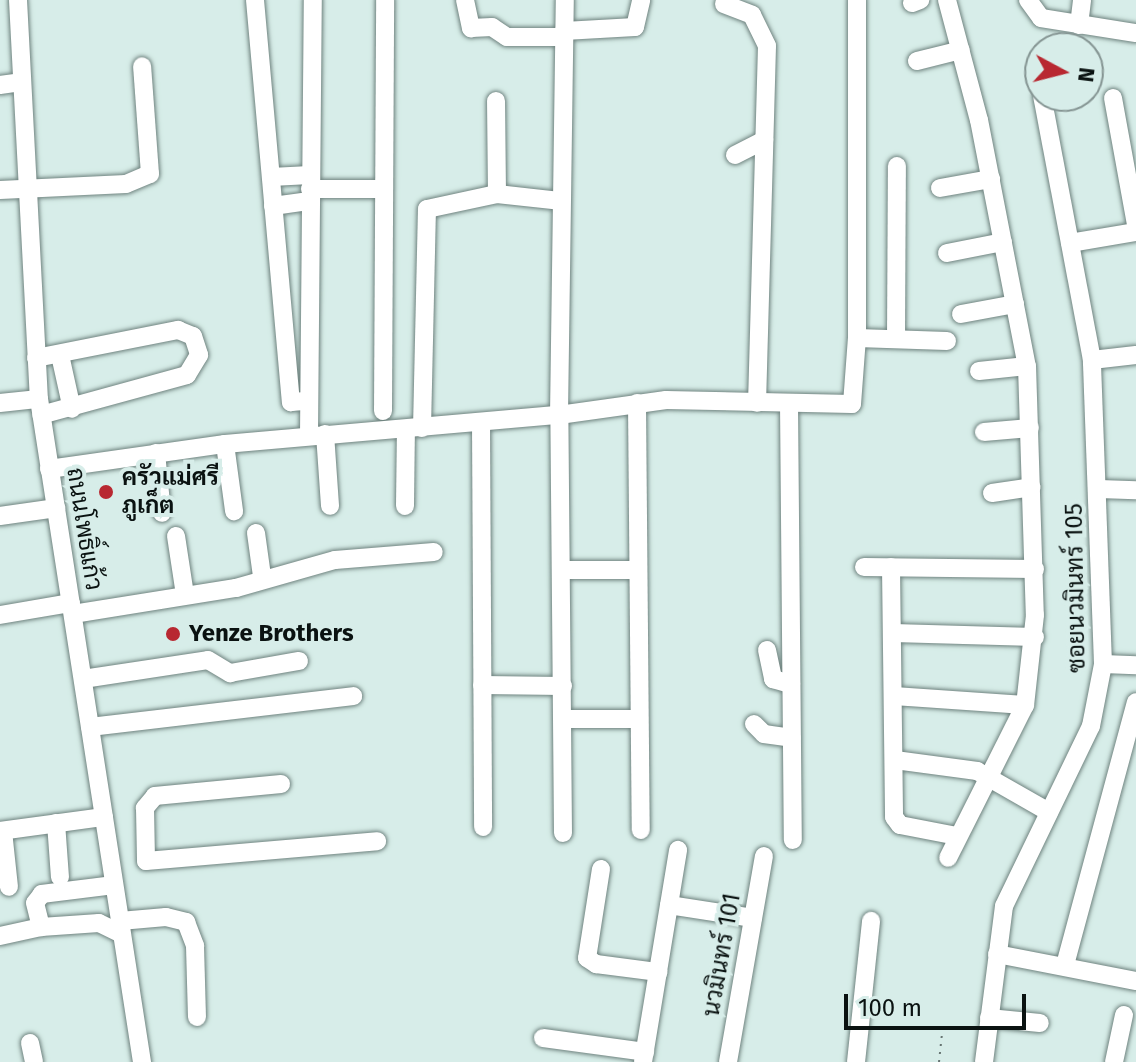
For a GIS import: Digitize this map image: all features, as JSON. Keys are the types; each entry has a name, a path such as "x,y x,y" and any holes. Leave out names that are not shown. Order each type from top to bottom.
{"street":[{"name":"ถนนโพธิ์แก้ว","path":"18,0 25,186 40,407 142,1062"},
{"path":"255,0 286,344 299,402 330,506"},
{"path":"299,402 308,343 313,0"},
{"path":"383,411 385,0"},
{"path":"465,0 471,28 492,27 507,37 635,27 641,0"},
{"path":"563,833 559,415 565,0"},
{"path":"49,469 225,444 559,415 637,403 852,404 857,338 857,0"},
{"path":"947,0 991,179 1027,366 1035,569 1035,637 1025,705 948,858"},
{"path":"1028,0 1041,18 1136,33"},
{"path":"1079,25 1082,0"},
{"path":"724,4 752,15 765,35 757,403"},
{"path":"917,61 961,50"},
{"path":"0,190 25,186 126,184 151,173 142,66"},
{"path":"0,85 21,82"},
{"path":"1113,98 1136,224"},
{"path":"496,101 497,194"},
{"name":"ซอยนวมินทร์ 105","path":"984,1062 1004,906 1091,726 1103,664 1092,360 1045,112"},
{"path":"735,155 764,140"},
{"path":"896,339 897,166"},
{"path":"271,177 310,188 384,189"},
{"path":"940,188 991,179"},
{"path":"273,206 310,188"},
{"path":"405,506 414,428 427,209 497,194 560,201"},
{"path":"1070,243 1136,232"},
{"path":"947,253 1003,242"},
{"path":"961,314 1015,304"},
{"path":"0,403 72,409 187,375 197,364 197,344 186,331 178,330 36,358"},
{"path":"857,338 947,341"},
{"path":"286,344 308,343"},
{"path":"60,355 72,409"},
{"path":"1092,360 1136,355"},
{"path":"979,371 1027,366"},
{"path":"637,403 641,830"},
{"path":"789,403 793,840"},
{"path":"481,422 483,827"},
{"path":"984,432 1030,428"},
{"path":"225,444 234,511"},
{"path":"156,453 162,513"},
{"path":"992,493 1032,487"},
{"path":"1099,489 1136,490"},
{"path":"0,516 56,508"},
{"path":"256,533 262,576"},
{"path":"176,536 185,595"},
{"path":"0,615 236,588 262,576 335,560 434,552"},
{"path":"864,567 1035,569"},
{"path":"891,567 896,823 957,836"},
{"path":"562,570 638,570"},
{"path":"893,633 1035,637"},
{"path":"767,650 773,679 791,684"},
{"path":"83,679 208,660 230,673 299,661"},
{"path":"1103,664 1136,665"},
{"path":"482,685 563,686"},
{"path":"90,727 353,696"},
{"path":"894,696 1025,705"},
{"path":"1065,965 1136,702"},
{"path":"563,719 639,719"},
{"path":"754,724 764,734 792,738"},
{"path":"895,760 988,775 1049,812"},
{"path":"146,861 145,808 155,796 281,784"},
{"path":"9,887 1,831 104,817"},
{"path":"56,823 76,922"},
{"path":"111,864 377,841"},
{"path":"543,1038 645,1059 678,850"},
{"name":"นวมินทร์ 101","path":"728,1062 764,856"},
{"path":"601,869 587,958 596,964 658,972"},
{"path":"41,927 36,898 66,884 94,888 114,885"},
{"path":"94,888 99,923"},
{"path":"669,905 753,918"},
{"path":"0,936 76,922 121,927 166,917 186,922 195,946 197,1017"},
{"path":"856,1062 871,921"},
{"path":"997,954 1136,981"},
{"path":"1114,1062 1124,1015"},
{"path":"989,1018 1040,1023"},
{"path":"30,1043 34,1062"}],"path":[{"path":"939,1062 942,1034"}],"place":[{"name":"ครัวแม่ศรี ภูเก็ต","path":"106,492"},
{"name":"Yenze Brothers","path":"173,634"}]}
